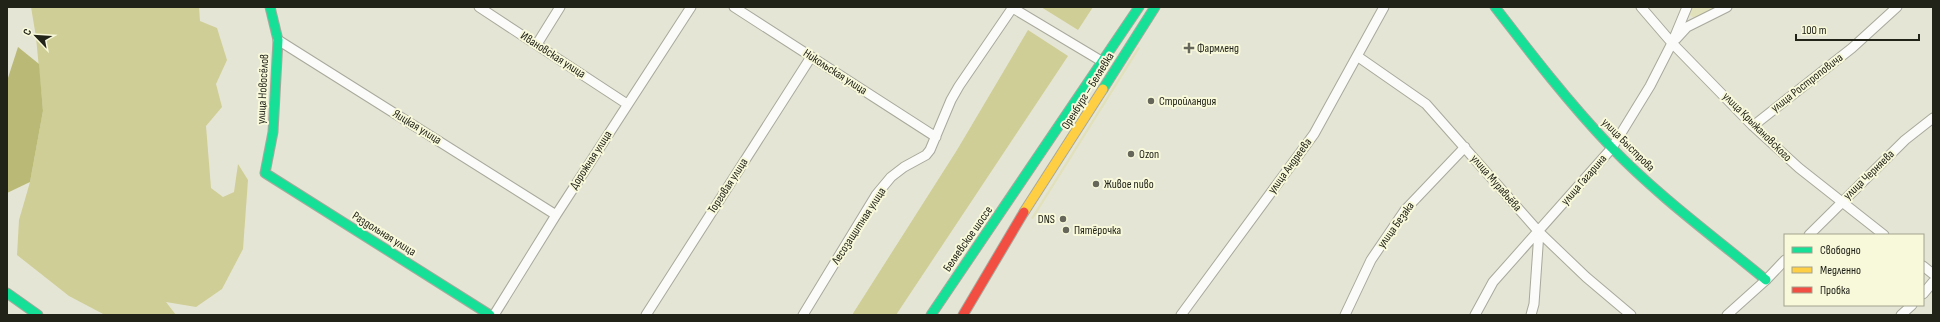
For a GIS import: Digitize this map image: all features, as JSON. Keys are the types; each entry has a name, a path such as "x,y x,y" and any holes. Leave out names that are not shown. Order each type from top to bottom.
{"main road":[{"name":"улица Новосёлов","path":"265,174 273,132 278,40 270,7"},
{"name":"Оренбург – Беляевка","path":"1025,177 1139,7"},
{"name":"Оренбург – Беляевка","path":"963,315 1040,188 1156,7"},
{"name":"улица Быстрова","path":"1494,7 1563,95 1612,148 1651,185 1766,280"},
{"name":"Раздольная улица","path":"265,174 490,315"},
{"name":"Беляевское шоссе","path":"931,315 1025,177"},
{"path":"7,293 38,315"}],"street":[{"name":"Ивановская улица","path":"479,7 627,104"},
{"path":"537,44 560,7"},
{"name":"Дорожная улица","path":"494,315 556,215 691,7"},
{"name":"Никольская улица","path":"734,7 936,137"},
{"path":"1012,7 1103,62"},
{"name":"Лесозащитная улица","path":"803,315 876,195 892,177 904,167 926,155 936,137 946,110 959,86 1012,7"},
{"name":"улица Андреева","path":"1182,315 1314,134 1384,7"},
{"name":"улица Крыжановского","path":"1641,7 1672,43 1753,126 1799,168 1883,234"},
{"name":"улица Гагарина","path":"1475,315 1493,282 1612,148 1650,86 1672,43 1687,7"},
{"name":"улица Гагарина","path":"1672,43 1687,27 1727,7"},
{"name":"улица Ростроповича","path":"1753,126 1852,48 1897,7"},
{"name":"Яицкая улица","path":"278,40 556,215"},
{"name":"улица Муравьёва","path":"1358,56 1426,104 1539,232 1586,277 1631,315"},
{"name":"Торговая улица","path":"646,315 811,57"},
{"name":"улица Черняева","path":"1810,234 1905,140 1933,118"},
{"name":"улица Безака","path":"1345,315 1371,260 1405,210 1465,148"},
{"path":"1531,315 1534,304 1539,232"},
{"path":"1727,315 1766,280 1784,261"},
{"path":"1924,267 1933,274"},
{"path":"1924,293 1933,282"},
{"path":"1902,315 1911,306"}],"green space":[{"path":"1692,7 1719,7 1694,18 1690,15"},
{"path":"1138,47 1140,48 1033,219 1031,218"}],"shaded area":[{"path":"31,7 199,7 200,21 217,28 227,60 216,84 222,107 206,126 211,188 223,197 234,192 238,164 248,180 243,249 222,289 196,307 166,302 176,315 105,315 69,296 17,255 19,220 30,182 43,111 36,37"},
{"path":"1041,7 1093,7 1078,30"},
{"path":"1028,30 1068,56 896,315 852,315 957,150"},
{"path":"18,47 39,64 43,111 30,182 7,193 7,81"}],"traffic: fast":[{"path":"270,7 278,40 273,132 265,173 490,315"},
{"path":"931,315 1139,7"},
{"path":"1103,89 1155,7"},
{"path":"1495,7 1537,61 1611,147 1667,199 1766,280"},
{"path":"7,293 38,315"}],"traffic: slow":[{"path":"1024,212 1103,89"}],"traffic: jam":[{"path":"963,315 1024,212"}],"place":[{"name":"Фармленд","path":"1189,48"},
{"name":"Стройландия","path":"1151,101"},
{"name":"Ozon","path":"1131,154"},
{"name":"Живое пиво","path":"1096,184"},
{"name":"DNS","path":"1063,219"},
{"name":"Пятёрочка","path":"1066,230"}]}
